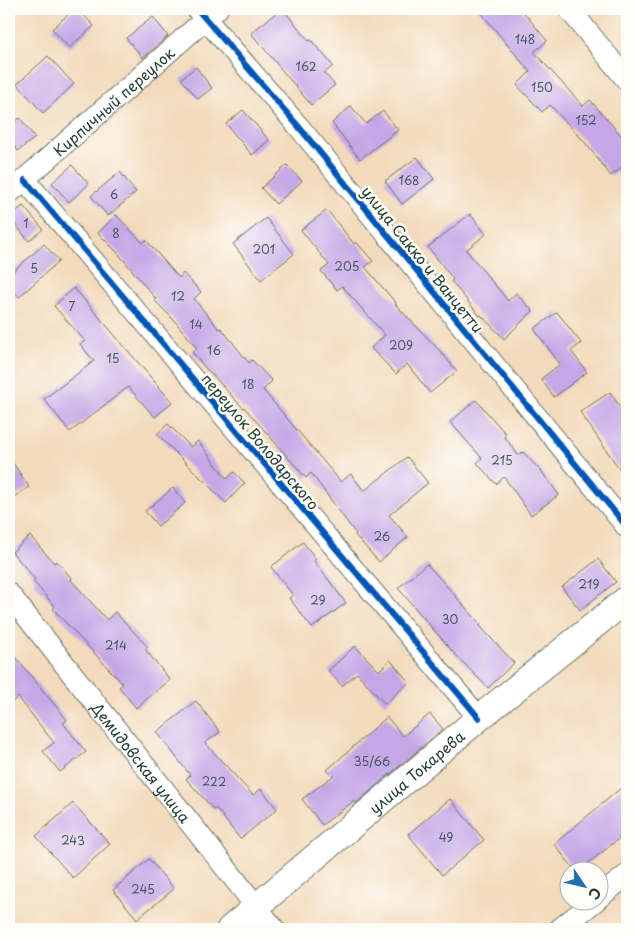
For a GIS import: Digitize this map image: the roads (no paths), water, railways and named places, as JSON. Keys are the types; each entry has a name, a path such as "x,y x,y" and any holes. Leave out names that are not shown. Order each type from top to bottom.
{"street":[{"path":"569,9 627,80"},
{"name":"Кирпичный переулок","path":"17,186 207,12"},
{"name":"улица Сакко и Ванцетти","path":"207,12 627,527"},
{"name":"переулок Володарского","path":"17,186 479,718"},
{"name":"Демидовская улица","path":"9,594 274,929"},
{"name":"улица Токарева","path":"230,929 479,718 627,599"},
{"path":"608,890 627,875"},
{"path":"560,929 583,910"}]}
